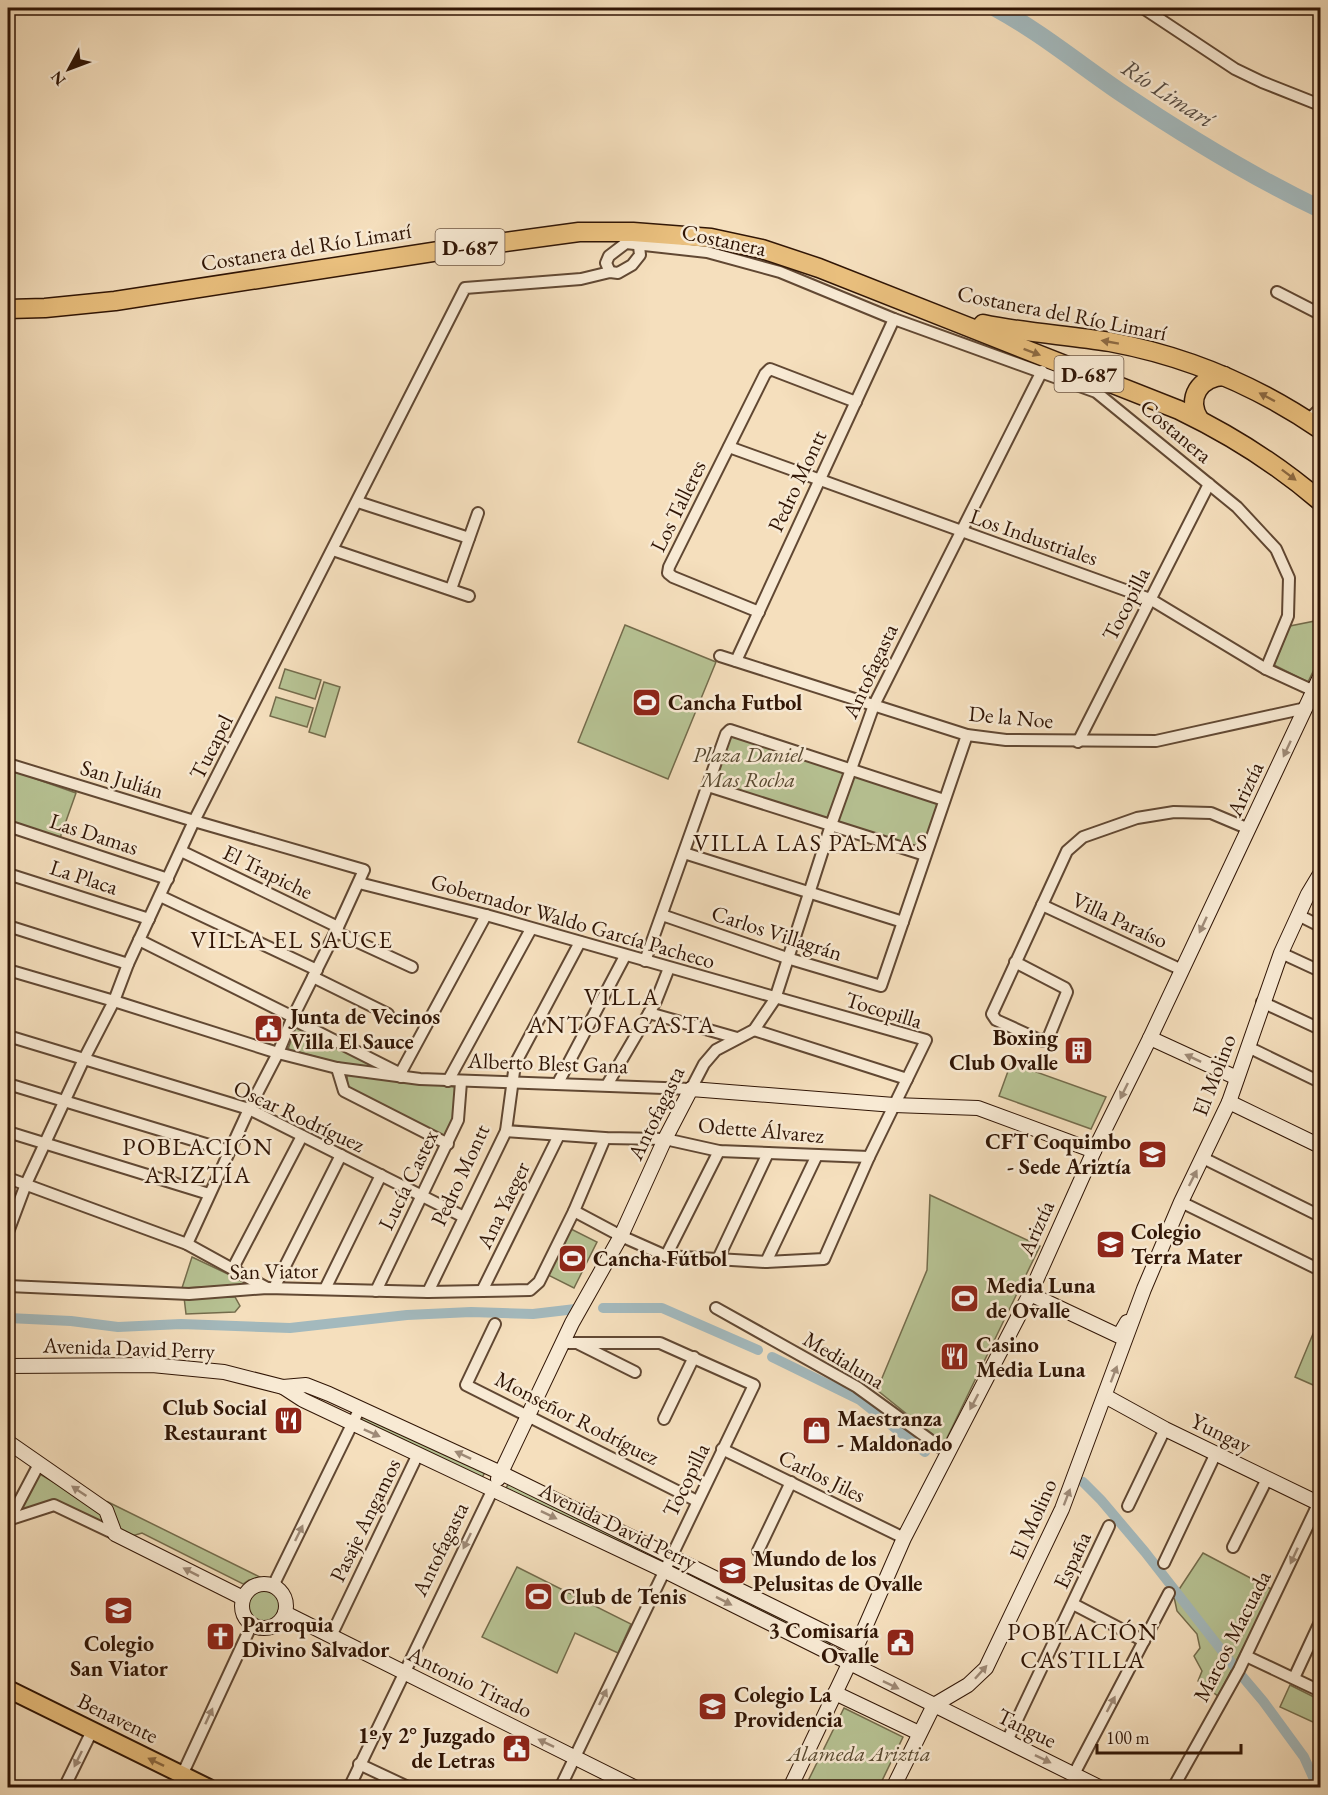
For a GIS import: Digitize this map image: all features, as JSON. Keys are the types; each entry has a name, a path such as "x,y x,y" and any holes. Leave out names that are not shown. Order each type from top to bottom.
{"highway":[{"name":"Costanera del Río Limarí","path":"8,309 115,301 561,234 633,232 709,245 762,249 1088,373 1199,420 1264,457 1320,501"},
{"name":"Costanera del Río Limarí","path":"923,309 1001,328 1089,339 1166,356 1224,376 1316,419"},
{"path":"1199,420 1193,403 1196,392 1207,380 1224,376"}],"main road":[{"name":"Ariztía","path":"790,1788 849,1664 904,1538 1030,1294 1094,1150 1150,1038 1320,677"},
{"name":"El Molino","path":"934,1705 964,1687 986,1668 1062,1509 1144,1289 1181,1202 1228,1102 1281,953 1320,874"},
{"path":"1150,1038 1237,1078"},
{"name":"Alberto Blest Gana","path":"691,1089 894,1105 978,1108 1094,1150"},
{"name":"Antofagasta","path":"493,1489 527,1415 569,1343 572,1323 621,1236 665,1139 691,1089"},
{"path":"1228,1102 1320,1146"},
{"name":"El Molino","path":"1030,1294 1119,1336 1144,1289"},
{"name":"Avenida David Perry","path":"8,1366 152,1365 224,1372 283,1387 303,1400 663,1570 934,1705"},
{"name":"Avenida David Perry","path":"283,1387 306,1385 360,1408 501,1473 855,1647"},
{"name":"Yungay","path":"1105,1396 1165,1429 1320,1502"},
{"path":"8,1442 106,1510 115,1534 243,1598"},
{"path":"259,1584 273,1586 280,1590 284,1597 285,1613 277,1624 271,1627 258,1627 252,1624 243,1613 243,1598 252,1587 259,1584"},
{"name":"Antonio Tirado","path":"285,1613 636,1788"},
{"name":"El Molino","path":"954,1715 964,1687"},
{"name":"Benavente","path":"8,1689 92,1731 179,1781 209,1788"},
{"path":"835,1693 919,1733"},
{"path":"893,1788 934,1705"},
{"name":"Tangue","path":"934,1705 1101,1788"}],"street":[{"path":"1143,8 1235,69 1320,105"},
{"name":"Costanera","path":"610,272 606,263 609,256 626,243 639,246 709,245 894,319 1096,392 1236,507 1276,549 1289,578 1288,616 1266,669"},
{"path":"610,272 618,273 632,265 640,255 639,246"},
{"name":"Tucapel","path":"8,1232 26,1184 114,1000 128,964 194,821 465,288 581,279 610,272"},
{"path":"1277,292 1320,314"},
{"name":"Pedro Montt","path":"736,661 894,319"},
{"name":"Los Talleres","path":"759,612 673,577 668,573 669,567 765,374 770,369 856,402"},
{"name":"Antofagasta","path":"691,1089 704,1064 716,1050 754,1030 775,999 831,825 874,705 1042,371"},
{"name":"Los Industriales","path":"729,447 1150,599 1266,669 1314,692"},
{"name":"Tocopilla","path":"1078,741 1209,484"},
{"path":"358,502 469,538"},
{"path":"451,589 478,513"},
{"path":"333,550 469,596"},
{"name":"De la Noe","path":"720,656 967,735 1006,740 1156,741 1306,708"},
{"path":"645,962 730,730 944,800"},
{"path":"684,853 903,922 967,735"},
{"name":"San Julián","path":"8,764 364,870 359,883"},
{"path":"708,786 925,855"},
{"name":"Villa Paraíso","path":"1015,962 1065,988 1067,992 1049,1036 1041,1041 996,1020 992,1014 1015,962 1067,851 1083,837 1137,818 1174,812 1211,813 1249,829"},
{"name":"Las Damas","path":"8,826 168,879"},
{"name":"El Trapiche","path":"181,851 412,967"},
{"name":"La Placa","path":"8,874 149,918"},
{"path":"187,1244 249,1109 278,1053 292,1018 359,883"},
{"name":"Gobernador Waldo García Pacheco","path":"359,883 486,915 775,999"},
{"path":"160,896 315,974 388,1014"},
{"name":"Villa Paraíso","path":"1042,905 1182,970"},
{"path":"139,940 401,1076 486,915"},
{"name":"Carlos Villagrán","path":"662,915 787,958 881,986 903,922"},
{"path":"1298,915 1320,926"},
{"path":"8,926 128,964"},
{"path":"448,1081 531,928"},
{"name":"Pedro Montt","path":"428,1292 506,1131 515,1064 580,942"},
{"path":"1281,953 1320,971"},
{"path":"558,1083 625,956"},
{"path":"607,1085 656,1001 669,968"},
{"name":"Alberto Blest Gana","path":"8,970 114,1000 278,1053 337,1068 461,1082 558,1083 691,1089"},
{"name":"Tocopilla","path":"766,1262 824,1259 869,1157 926,1040 775,999"},
{"path":"1262,1002 1320,1029"},
{"path":"649,1013 737,1038"},
{"path":"754,1030 907,1079"},
{"name":"Oscar Rodríguez","path":"8,1036 249,1109 464,1217"},
{"path":"1248,1047 1320,1082"},
{"path":"337,1068 344,1091 448,1144"},
{"name":"Lucía Castex","path":"376,1291 458,1120 461,1082"},
{"path":"8,1084 229,1151"},
{"name":"Odette Álvarez","path":"506,1131 558,1136 665,1139 719,1151 869,1157"},
{"path":"8,1132 209,1194"},
{"path":"234,1268 302,1136"},
{"name":"Ana Yaeger","path":"482,1291 558,1136"},
{"path":"605,1138 574,1211 621,1236 666,1256 766,1262 817,1155"},
{"path":"666,1256 719,1151"},
{"path":"718,1259 768,1153"},
{"path":"8,1178 187,1244 270,1288 341,1155"},
{"path":"1203,1158 1320,1216"},
{"path":"325,1289 381,1175"},
{"path":"1181,1202 1320,1270"},
{"name":"San Viator","path":"8,1286 189,1294 270,1288 428,1292 530,1290 539,1282 574,1211"},
{"name":"Medialuna","path":"716,1308 857,1387 948,1453"},
{"name":"Monseñor Rodríguez","path":"495,1324 466,1385 697,1501"},
{"path":"569,1343 660,1343 694,1357 664,1419"},
{"path":"569,1343 635,1372"},
{"name":"Tocopilla","path":"560,1788 754,1385 694,1357"},
{"path":"273,1586 360,1408"},
{"path":"1128,1506 1165,1429"},
{"name":"Carlos Jiles","path":"722,1449 904,1538"},
{"path":"1164,1563 1216,1453"},
{"name":"Pasaje Angamos","path":"331,1636 418,1454"},
{"path":"8,1520 39,1464"},
{"path":"1233,1547 1267,1479"},
{"path":"758,1551 791,1482"},
{"name":"Antofagasta","path":"349,1788 493,1489"},
{"name":"Marcos Macuada","path":"1173,1788 1221,1705 1320,1502"},
{"path":"8,1520 54,1505 115,1534"},
{"name":"España","path":"1007,1741 1109,1526"},
{"path":"1074,1774 1169,1593"},
{"path":"1073,1604 1144,1641"},
{"path":"1294,1678 1320,1622"},
{"path":"179,1781 252,1624"},
{"path":"1246,1656 1320,1691"},
{"path":"64,1788 92,1731"},
{"path":"360,1764 410,1788"}],"green space":[{"path":"1320,620 1320,657 1308,682 1274,665 1290,626"},
{"name":"Cancha Futbol","path":"625,625 716,662 668,779 578,742"},
{"path":"285,669 321,680 315,699 279,688"},
{"path":"324,682 340,687 325,737 309,732"},
{"path":"276,697 313,708 307,727 270,716"},
{"name":"Plaza Daniel Mas Rocha","path":"730,730 848,771 830,823 711,785"},
{"path":"8,769 76,793 60,838 8,821"},
{"name":"Plaza Daniel Mas Rocha","path":"852,773 940,802 924,851 834,824"},
{"path":"297,1025 383,1070 335,1062 288,1049"},
{"path":"1011,1063 1106,1097 1091,1129 999,1096"},
{"path":"347,1075 455,1087 454,1117 446,1137 348,1088"},
{"name":"Media Luna de Ovalle","path":"930,1195 1040,1246 944,1444 877,1390 927,1270"},
{"name":"Cancha Fútbol","path":"571,1229 597,1242 574,1288 548,1275"},
{"path":"192,1257 251,1285 182,1288"},
{"path":"184,1297 235,1297 240,1306 235,1312 186,1314"},
{"path":"1320,1317 1320,1388 1295,1377"},
{"path":"361,1414 485,1472 482,1478 362,1422"},
{"path":"38,1473 102,1510 108,1527 55,1502 15,1515"},
{"path":"509,1483 657,1555 656,1562 506,1488"},
{"path":"108,1502 262,1578 249,1580 243,1584 142,1533 132,1536 119,1529"},
{"path":"1203,1553 1273,1590 1218,1696 1198,1681 1202,1671 1194,1656 1200,1648 1197,1634 1177,1611 1174,1597"},
{"path":"676,1566 829,1640 829,1647 675,1569"},
{"name":"Club de Tenis","path":"517,1567 631,1624 618,1653 575,1633 557,1673 482,1637"},
{"path":"264,1589 276,1594 281,1606 276,1618 264,1623 252,1618 247,1606 252,1594"},
{"path":"1290,1685 1320,1700 1320,1710 1315,1723 1280,1707"},
{"name":"Alameda Ariztia","path":"844,1708 903,1737 879,1787 805,1787"}],"waterway":[{"name":"Río Limarí","path":"996,8 1028,27 1120,92 1193,139 1243,169 1320,209"},
{"path":"8,1318 71,1321 118,1327 181,1324 290,1328 407,1315 471,1312 533,1314 584,1308"},
{"path":"603,1308 662,1308 758,1350"},
{"path":"772,1357 860,1400 925,1452"},
{"path":"1083,1482 1145,1552 1237,1670"},
{"path":"1241,1675 1304,1757 1318,1788"}],"place":[{"name":"Cancha Futbol","path":"647,702"},
{"name":"Junta de Vecinos Villa El Sauce","path":"269,1029"},
{"name":"Boxing Club Ovalle","path":"1079,1050"},
{"name":"CFT Coquimbo - Sede Ariztía","path":"1152,1154"},
{"name":"Colegio Terra Mater","path":"1110,1244"},
{"name":"Cancha Fútbol","path":"572,1258"},
{"name":"Media Luna de Ovalle","path":"965,1298"},
{"name":"Casino Media Luna","path":"955,1357"},
{"name":"Club Social Restaurant","path":"288,1420"},
{"name":"Maestranza - Maldonado","path":"816,1431"},
{"name":"Mundo de los Pelusitas de Ovalle","path":"732,1571"},
{"name":"Club de Tenis","path":"539,1596"},
{"name":"Colegio San Viator","path":"119,1611"},
{"name":"Parroquia Divino Salvador","path":"221,1637"},
{"name":"3 Comisaría Ovalle","path":"900,1643"},
{"name":"Colegio La Providencia","path":"713,1707"},
{"name":"1º y 2° Juzgado de Letras","path":"516,1748"}],"district":[{"name":"VILLA LAS PALMAS","path":"811,842"},
{"name":"VILLA EL SAUCE","path":"292,939"},
{"name":"VILLA ANTOFAGASTA","path":"622,1010"},
{"name":"POBLACIÓN ARIZTÍA","path":"198,1160"},
{"name":"POBLACIÓN CASTILLA","path":"1083,1645"}]}
